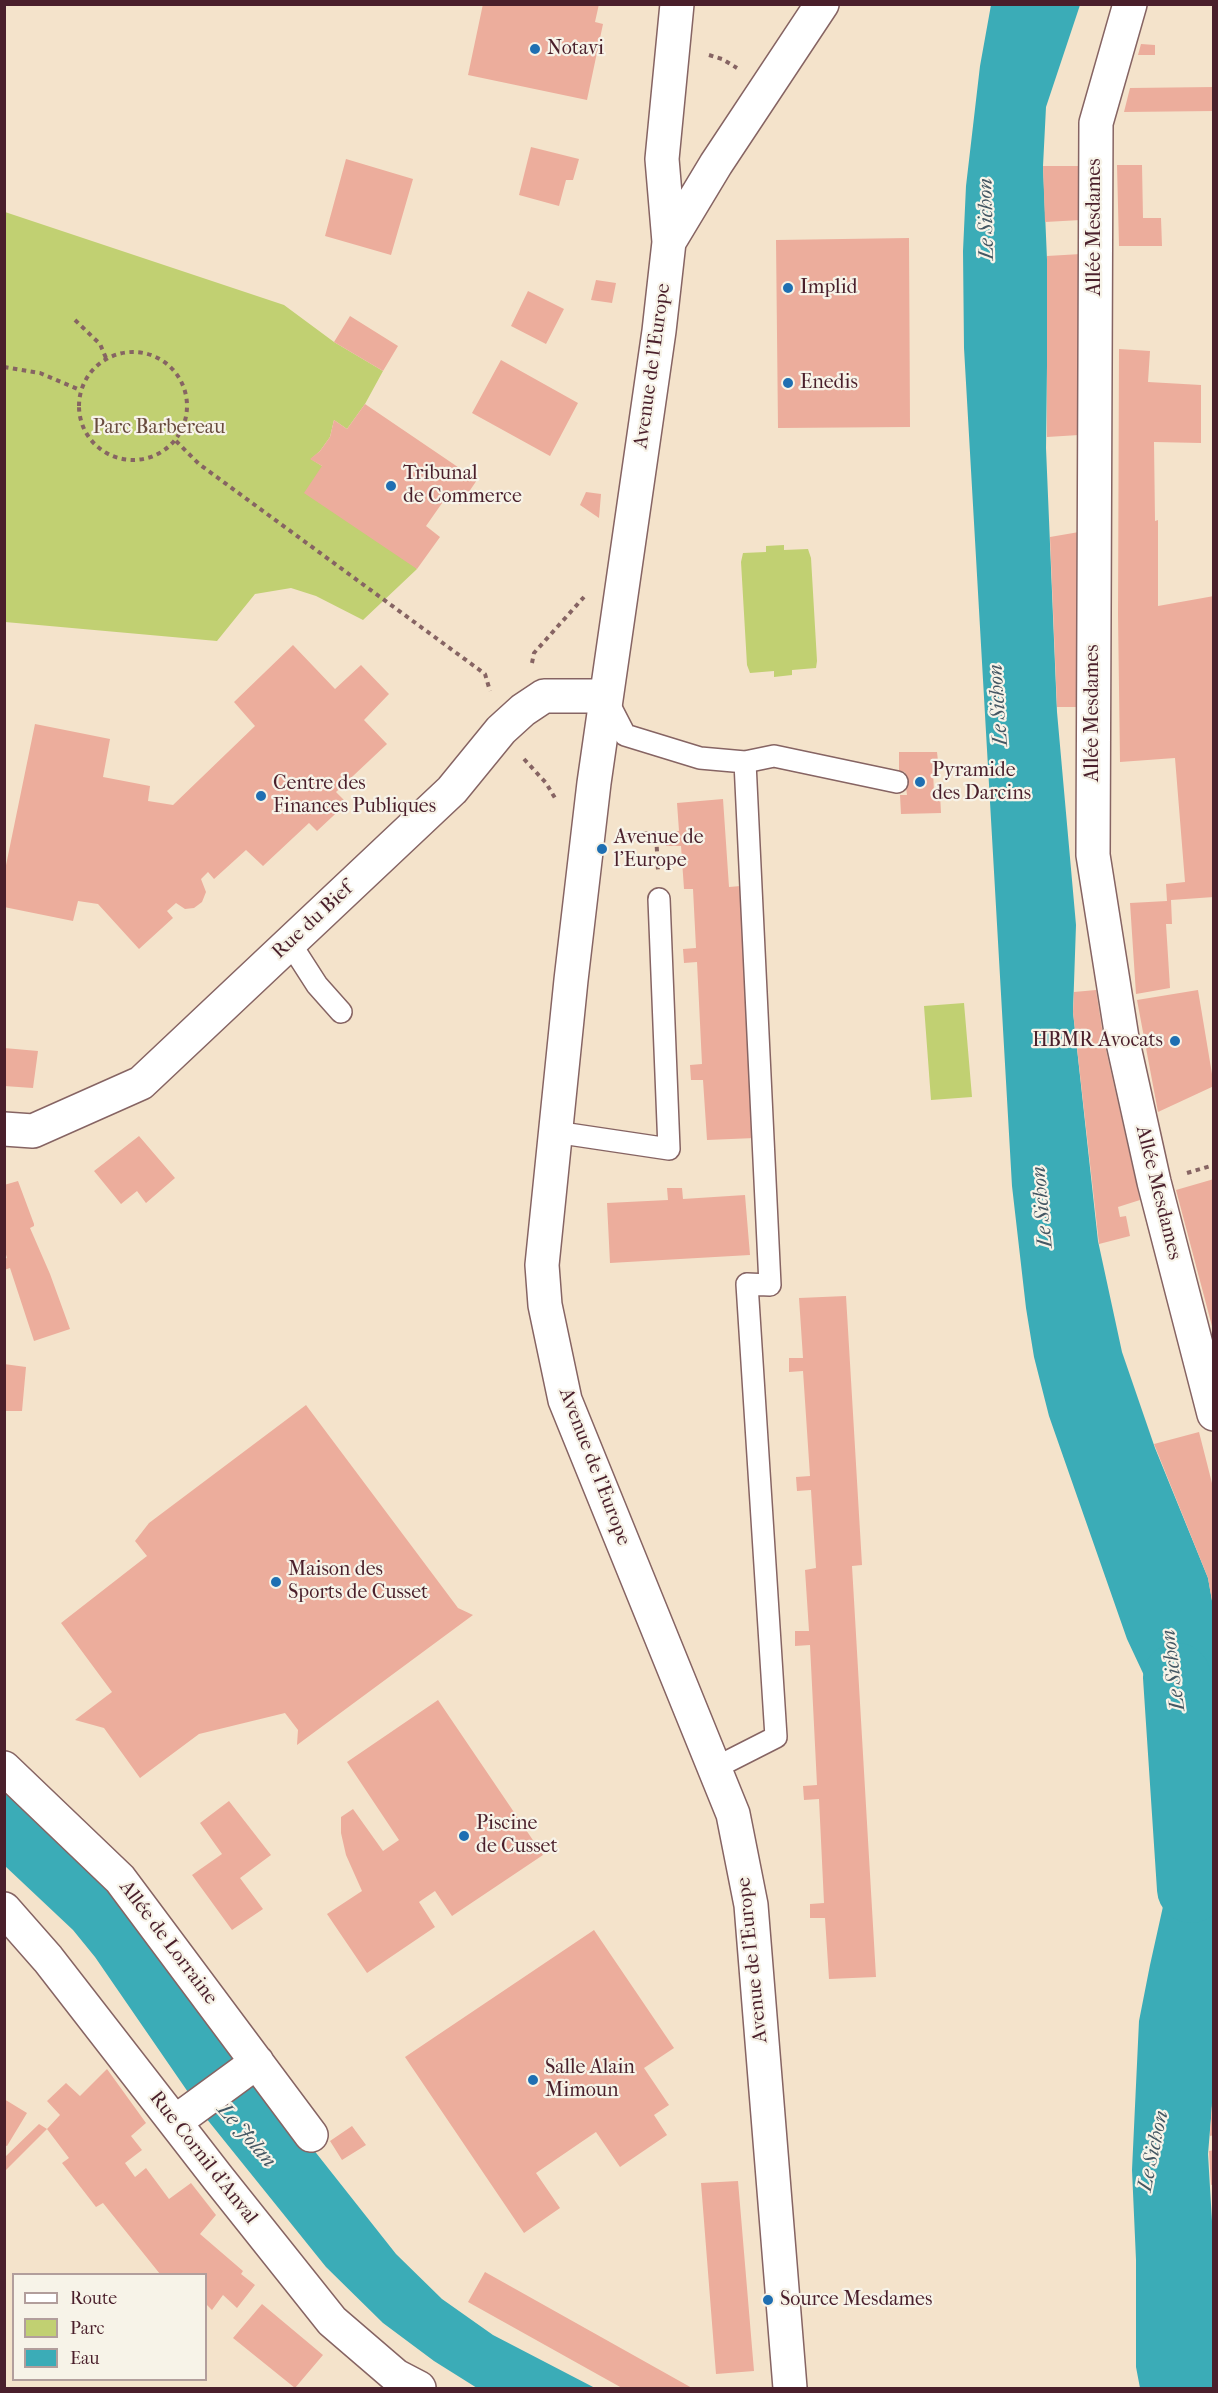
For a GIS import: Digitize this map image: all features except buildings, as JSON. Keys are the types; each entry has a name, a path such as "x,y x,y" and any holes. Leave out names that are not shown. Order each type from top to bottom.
{"street":[{"name":"Avenue de l'Europe","path":"677,4 662,159 669,243 659,331 605,696 571,980 542,1265 545,1305 565,1401 733,1814 751,1905 790,2388"},
{"name":"Avenue de l'Europe","path":"669,243 716,164 822,4"},
{"name":"Allée Mesdames","path":"1130,4 1096,123 1093,855 1122,1038 1154,1182 1214,1414"},
{"path":"662,159 676,171 699,171 716,164"},
{"name":"Rue du Bief","path":"4,1129 33,1131 141,1083 452,790 512,720 544,696 605,696"},
{"name":"Allée de Lorraine","path":"4,1768 120,1879 311,2135"},
{"name":"Rue Cornil d'Anval","path":"4,1909 48,1959 332,2321 396,2376 419,2388"},
{"path":"175,2122 257,2062"}],"lane":[{"path":"605,696 625,735 700,758 745,762 774,756 897,782"},
{"path":"715,1768 776,1737 747,1284 770,1285 745,762"},
{"path":"555,1132 669,1149 659,899"},
{"path":"290,943 317,985 341,1012"}],"path":[{"path":"672,46 722,59 767,86"},
{"path":"75,320 100,344 106,358"},
{"path":"127,351 148,353 166,362 181,378 187,396 186,420 176,441 161,453 143,460 119,459 101,450 86,433 78,411 80,390 92,369 106,358 127,351"},
{"path":"4,367 40,373 80,390"},
{"path":"176,441 199,464 485,675 512,720 523,758 546,783 558,802"},
{"path":"512,720 534,653 585,595"},
{"path":"621,835 656,833 659,899"}],"green space":[{"name":"Parc Barbereau","path":"5,212 284,305 334,342 383,371 365,404 347,429 334,420 330,437 311,459 322,466 417,569 363,620 316,596 291,588 255,594 217,641 5,622"},
{"path":"784,545 784,550 808,549 811,558 816,668 792,670 792,675 774,677 774,671 750,673 747,665 741,562 743,553 766,552 766,546"},
{"path":"964,1003 972,1097 931,1100 924,1006"}],"water":[{"path":"991,5 1080,5 1046,107 1043,166 1048,283 1046,448 1057,712 1076,925 1073,1012 1098,1241 1122,1352 1155,1448 1208,1578 1213,1606 1214,2082 1208,2154 1214,2255 1213,2388 1140,2388 1136,2367 1136,2260 1132,2170 1139,2021 1184,1812 1186,1781 1178,1748 1127,1639 1049,1416 1034,1357 1026,1308 1012,1186 964,348 963,251 966,186 980,66"},
{"path":"4,1786 96,1869 239,2054 190,2095 95,1957 73,1930 5,1866"},
{"name":"Le Jolan","path":"260,2082 396,2254 442,2299 493,2335 595,2388 477,2388 434,2361 383,2323 326,2267 206,2118 250,2084"}],"waterway":[{"name":"Le Sichon","path":"1177,1677 1191,1889"}],"place":[{"name":"Notavi","path":"535,49"},
{"name":"Implid","path":"788,288"},
{"name":"Enedis","path":"788,383"},
{"name":"Tribunal de Commerce","path":"391,486"},
{"name":"Pyramide des Darcins","path":"920,782"},
{"name":"Centre des Finances Publiques","path":"261,796"},
{"name":"Avenue de l'Europe","path":"602,849"},
{"name":"HBMR Avocats","path":"1175,1041"},
{"name":"Maison des Sports de Cusset","path":"276,1582"},
{"name":"Piscine de Cusset","path":"464,1836"},
{"name":"Salle Alain Mimoun","path":"533,2080"},
{"name":"Source Mesdames","path":"768,2300"}]}
